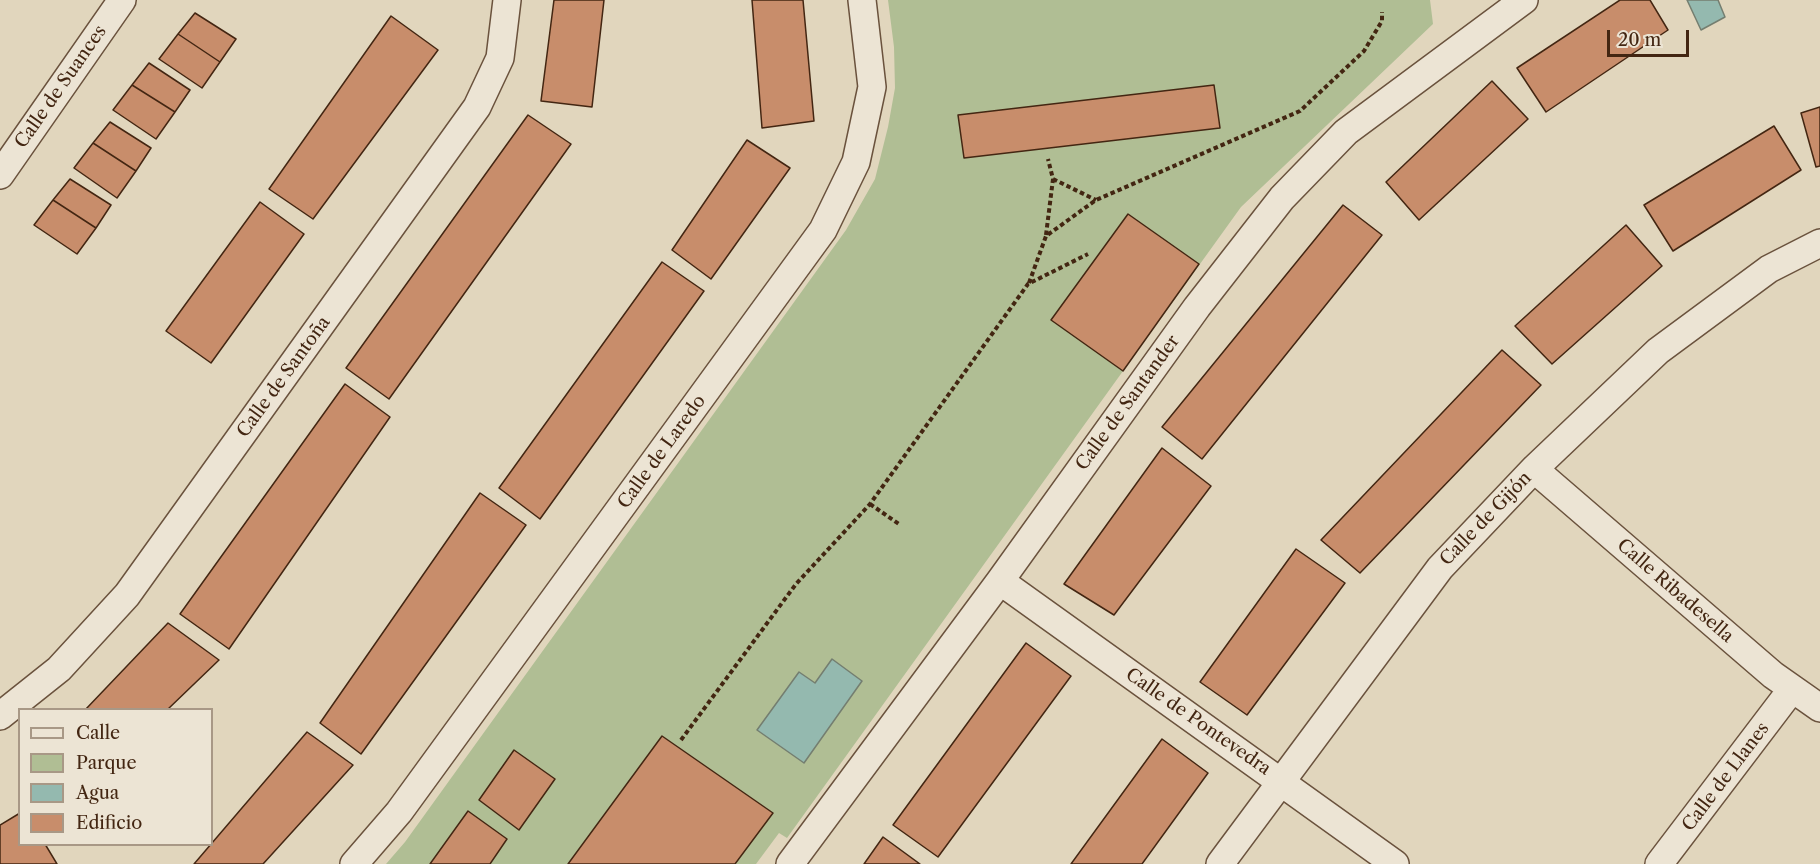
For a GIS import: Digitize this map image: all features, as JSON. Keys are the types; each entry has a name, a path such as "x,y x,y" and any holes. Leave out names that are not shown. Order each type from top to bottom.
{"street":[{"name":"Calle de Suances","path":"0,175 122,0"},
{"name":"Calle de Santoña","path":"0,716 59,669 128,595 477,107 500,58 507,0"},
{"name":"Calle de Laredo","path":"354,864 399,812 823,230 856,162 872,87 862,0"},
{"name":"Calle de Santander","path":"790,864 1000,581 1197,307 1282,198 1346,132 1524,0"},
{"name":"Calle de Gijón","path":"1220,864 1440,568 1534,469 1658,351 1769,269 1820,243"},
{"name":"Calle Ribadesella","path":"1534,469 1773,675 1820,708"},
{"name":"Calle de Pontevedra","path":"1000,581 1395,864"},
{"name":"Calle de Llanes","path":"1659,864 1792,689"}],"path":[{"path":"1046,236 1096,200 1300,111 1364,51 1382,21 1382,12"},
{"path":"681,740 796,584 870,504 1028,284 1046,236 1053,179 1048,159"},
{"path":"1053,179 1096,200"},
{"path":"1028,284 1088,254"},
{"path":"870,504 899,524"}],"green space":[{"path":"888,0 1430,0 1433,24 1241,207 787,838 779,833 756,864 386,864 405,842 846,230 875,179 888,127 895,88 894,47"}],"water":[{"path":"1687,0 1718,0 1725,17 1701,30"},
{"path":"832,659 862,681 804,763 757,730 799,672 815,683"}],"building":[{"path":"554,0 604,0 592,107 541,101"},
{"path":"752,0 803,0 814,121 762,128"},
{"path":"1620,0 1650,0 1668,30 1546,112 1517,68"},
{"path":"195,13 236,39 220,62 178,34"},
{"path":"391,16 438,50 313,219 269,189"},
{"path":"178,34 220,62 202,88 159,59"},
{"path":"149,63 190,90 175,112 132,85"},
{"path":"1492,81 1528,119 1419,220 1386,182"},
{"path":"132,85 175,112 156,139 113,110"},
{"path":"1214,85 1220,128 964,158 958,115"},
{"path":"1820,107 1820,166 1816,167 1801,113"},
{"path":"528,115 571,144 389,399 346,368"},
{"path":"110,122 151,148 136,171 93,143"},
{"path":"1774,126 1801,170 1673,251 1644,205"},
{"path":"747,140 790,168 711,279 672,250"},
{"path":"93,143 136,171 117,198 74,168"},
{"path":"70,179 111,205 96,228 53,200"},
{"path":"53,200 96,228 77,254 34,225"},
{"path":"260,202 304,234 211,363 166,331"},
{"path":"1343,205 1382,235 1202,459 1162,427"},
{"path":"1128,214 1199,264 1123,371 1051,320"},
{"path":"1626,225 1662,266 1552,364 1515,326"},
{"path":"662,262 704,291 540,519 499,488"},
{"path":"1502,350 1541,385 1360,573 1321,540"},
{"path":"345,384 390,417 229,649 180,614"},
{"path":"1162,448 1211,486 1114,615 1064,584"},
{"path":"480,493 526,525 361,754 320,723"},
{"path":"1296,549 1345,583 1247,715 1200,682"},
{"path":"168,623 219,660 169,708 87,708"},
{"path":"1026,643 1071,676 938,857 893,825"},
{"path":"307,732 353,765 263,864 194,864 209,846 213,846 213,842"},
{"path":"662,736 773,813 735,864 568,864"},
{"path":"1162,739 1208,773 1142,864 1071,864"},
{"path":"514,750 555,779 519,830 479,800"},
{"path":"468,811 507,839 490,864 430,864"},
{"path":"18,814 18,846 46,846 57,864 0,864 0,825"},
{"path":"883,837 920,864 864,864"}]}
